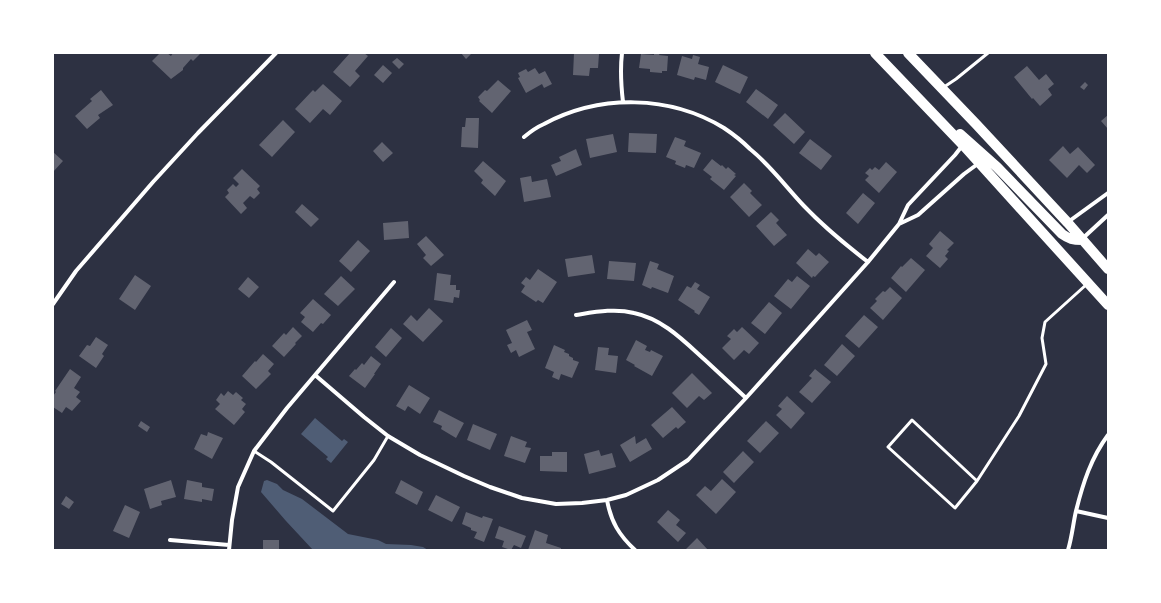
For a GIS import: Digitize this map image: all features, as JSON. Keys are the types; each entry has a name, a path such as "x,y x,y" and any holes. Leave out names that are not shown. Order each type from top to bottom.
{"main road":[{"path":"875,53 963,145 1108,305"},
{"path":"908,53 1068,223 1108,269"},
{"path":"903,82 997,167 1062,234 1070,239 1082,240"}],"street":[{"path":"53,304 76,271 152,182 276,53"},
{"path":"622,53 621,78 623,102"},
{"path":"524,137 544,124 575,111 593,106 623,102 644,102 690,112 724,128 751,149 800,202 825,226 868,262"},
{"path":"315,375 388,436 420,455 464,476 522,498 556,504 607,500 626,495 658,480 688,460 746,398 868,262 899,224 908,205 963,145"},
{"path":"899,224 918,215 964,174 979,163"},
{"path":"1068,223 1108,193"},
{"path":"1082,240 1108,215"},
{"path":"170,540 229,548 238,487 254,451 287,408 394,282"},
{"path":"576,315 603,311 622,311 634,313 659,323 679,336 746,398"},
{"path":"1068,550 1083,484 1090,465 1108,435"},
{"path":"607,500 609,513 614,525 635,550"},
{"path":"1076,512 1108,518"}],"lane":[{"path":"942,88 956,79 988,53"},
{"path":"977,481 912,420 888,447 955,508 977,481 1019,416 1046,364 1042,338 1045,322 1088,283"},
{"path":"254,451 272,462 333,511 374,460 388,436"}],"water":[{"path":"315,418 342,441 344,439 348,442 331,463 326,459 328,457 301,434"},
{"path":"267,480 277,484 283,490 302,499 348,534 378,540 386,544 411,545 423,547 428,550 313,550 261,492 264,481"}],"building":[{"path":"160,53 167,53 171,56 173,53 201,53 193,61 191,59 183,70 171,79 152,61"},
{"path":"350,53 364,53 368,56 355,71 360,76 350,87 333,72"},
{"path":"461,53 469,53 471,54 466,59"},
{"path":"574,53 599,54 598,68 590,68 589,76 573,75"},
{"path":"654,53 660,53 659,55 668,56 667,71 662,71 662,73 650,72 650,69 639,68 641,54 654,55"},
{"path":"693,55 700,57 698,64 709,67 706,80 695,77 694,80 677,75 682,56 692,59"},
{"path":"397,58 404,64 399,69 392,62"},
{"path":"383,65 392,73 383,83 374,75"},
{"path":"723,65 748,77 740,94 715,82"},
{"path":"1027,66 1039,80 1046,74 1054,84 1048,89 1052,95 1040,106 1033,98 1032,99 1014,77"},
{"path":"535,68 539,74 545,71 552,84 544,88 542,84 526,93 518,78 520,77 518,73 526,69 528,72"},
{"path":"498,80 511,91 492,113 479,101 480,100 478,97 485,90 487,91"},
{"path":"1085,82 1088,85 1084,90 1080,87"},
{"path":"323,84 342,101 330,115 323,109 310,123 295,109 313,90 315,92"},
{"path":"756,89 778,105 768,119 746,102"},
{"path":"101,90 113,105 98,115 100,118 87,129 75,116 92,101 90,99"},
{"path":"785,113 805,132 794,144 773,125"},
{"path":"1108,115 1108,129 1101,121"},
{"path":"466,118 479,118 478,148 461,147 462,127 465,127"},
{"path":"283,120 295,132 272,157 259,145"},
{"path":"629,133 657,134 656,153 628,152"},
{"path":"613,134 617,152 590,158 586,139"},
{"path":"675,137 686,141 684,146 701,153 694,168 686,165 685,168 675,164 676,161 666,157"},
{"path":"810,139 832,156 821,170 799,153"},
{"path":"382,142 393,153 383,162 373,151"},
{"path":"1063,146 1070,154 1078,147 1095,165 1087,173 1079,165 1067,178 1049,160"},
{"path":"576,149 582,165 556,176 551,165 561,161 559,157"},
{"path":"53,152 63,161 53,172"},
{"path":"712,159 726,169 728,167 736,174 724,190 710,179 712,177 703,170"},
{"path":"483,161 506,181 495,196 481,183 483,180 474,171"},
{"path":"886,162 897,172 879,193 865,180 869,176 865,173 870,168 872,170 875,167 879,170"},
{"path":"242,169 260,186 257,189 260,193 254,199 250,196 243,203 247,208 241,214 225,197 229,193 227,190 233,184 236,187 239,184 233,178"},
{"path":"531,176 532,182 547,179 551,197 524,202 520,178"},
{"path":"744,183 752,191 750,193 762,205 749,217 730,197"},
{"path":"863,193 875,203 858,224 846,213"},
{"path":"302,204 319,219 311,227 295,212"},
{"path":"771,212 779,220 776,223 787,235 774,246 756,226"},
{"path":"408,221 409,238 384,240 383,223"},
{"path":"940,231 954,243 947,250 949,251 945,256 948,259 940,268 926,256 933,248 929,244"},
{"path":"426,236 444,255 431,266 423,258 426,255 417,244"},
{"path":"358,240 370,251 351,272 339,261"},
{"path":"808,249 816,256 819,253 829,262 815,277 813,276 812,278 796,263"},
{"path":"592,255 595,273 568,277 565,259"},
{"path":"911,258 925,270 906,292 891,278 901,266 902,267"},
{"path":"609,261 636,263 634,281 607,279"},
{"path":"650,261 659,264 657,269 674,276 668,293 642,285"},
{"path":"538,269 557,282 543,303 538,300 536,302 521,292 525,286 521,283 526,277 530,280"},
{"path":"437,273 451,275 450,285 456,285 456,290 460,290 459,298 454,297 453,303 434,300"},
{"path":"135,275 151,286 135,310 119,299"},
{"path":"341,276 355,289 338,306 324,294"},
{"path":"797,276 810,286 791,309 774,296 788,279 792,282"},
{"path":"248,277 259,287 249,298 238,289"},
{"path":"695,282 700,285 697,289 710,297 699,315 678,300 687,286 691,288"},
{"path":"890,287 902,298 883,320 870,308 877,301 875,299 883,291 885,292"},
{"path":"313,299 331,315 313,332 301,322 305,317 300,313"},
{"path":"769,302 782,313 765,334 751,323"},
{"path":"429,308 443,321 423,342 403,324 411,315 417,321"},
{"path":"864,315 878,327 859,348 845,336"},
{"path":"527,320 532,330 527,332 535,349 519,357 516,350 511,353 507,345 512,343 506,330"},
{"path":"293,327 302,336 284,357 272,346 284,333 286,335"},
{"path":"742,327 759,343 749,354 744,350 734,360 722,348 731,339 727,336 734,329 737,332"},
{"path":"391,328 402,338 386,357 375,347"},
{"path":"96,337 108,345 102,354 104,356 96,368 79,356 87,345 90,346"},
{"path":"636,340 647,346 645,350 650,352 651,350 663,356 652,376 626,360"},
{"path":"842,344 855,356 837,376 824,365"},
{"path":"554,345 565,350 564,352 569,354 573,360 579,362 572,378 561,374 559,380 552,377 554,372 545,368"},
{"path":"598,347 609,348 608,355 618,356 616,373 595,370"},
{"path":"263,354 274,364 268,371 271,374 256,389 242,376"},
{"path":"371,356 381,364 365,388 349,376 362,363 364,365"},
{"path":"70,369 81,377 74,388 80,392 76,397 81,401 72,411 66,407 62,413 53,407 53,396"},
{"path":"815,369 831,382 812,403 799,392 812,378 809,376"},
{"path":"692,373 712,393 704,400 699,396 687,408 672,393"},
{"path":"409,385 430,398 420,414 408,406 405,411 396,406"},
{"path":"228,391 233,395 236,392 243,398 241,400 246,404 242,409 245,412 234,425 215,409 220,404 216,400 221,393 224,396"},
{"path":"787,396 805,413 791,429 776,415 782,409 778,406"},
{"path":"672,407 686,422 678,429 676,427 663,438 651,425"},
{"path":"439,410 464,423 456,438 441,429 442,426 433,422"},
{"path":"141,421 150,427 147,432 138,426"},
{"path":"766,421 779,433 760,453 747,441"},
{"path":"473,424 497,434 490,450 467,440"},
{"path":"208,432 223,438 212,459 194,449 201,434 207,436"},
{"path":"511,436 527,442 525,447 531,448 525,463 504,456"},
{"path":"635,436 636,444 646,438 652,449 630,462 620,445"},
{"path":"599,450 601,456 612,453 616,467 589,474 584,454"},
{"path":"743,451 754,462 734,483 723,472"},
{"path":"552,452 567,452 567,472 540,471 540,456 552,456"},
{"path":"722,479 736,492 716,514 696,495 705,486 711,491"},
{"path":"171,480 176,497 161,501 162,505 150,509 144,489"},
{"path":"187,480 202,483 202,487 214,489 212,501 202,499 202,502 184,499"},
{"path":"401,480 423,492 417,505 395,493"},
{"path":"436,495 460,507 452,522 428,510"},
{"path":"66,496 74,502 69,509 61,504"},
{"path":"125,505 140,512 129,538 113,531"},
{"path":"668,510 680,520 676,525 686,533 678,542 657,522"},
{"path":"466,512 482,518 483,516 493,519 484,542 474,538 477,532 462,524"},
{"path":"499,526 526,536 521,548 514,545 511,550 502,547 504,541 495,538"},
{"path":"535,530 548,535 546,543 561,548 561,550 528,550"},
{"path":"697,538 708,550 685,550"},
{"path":"263,540 279,540 279,550 263,550"}]}
